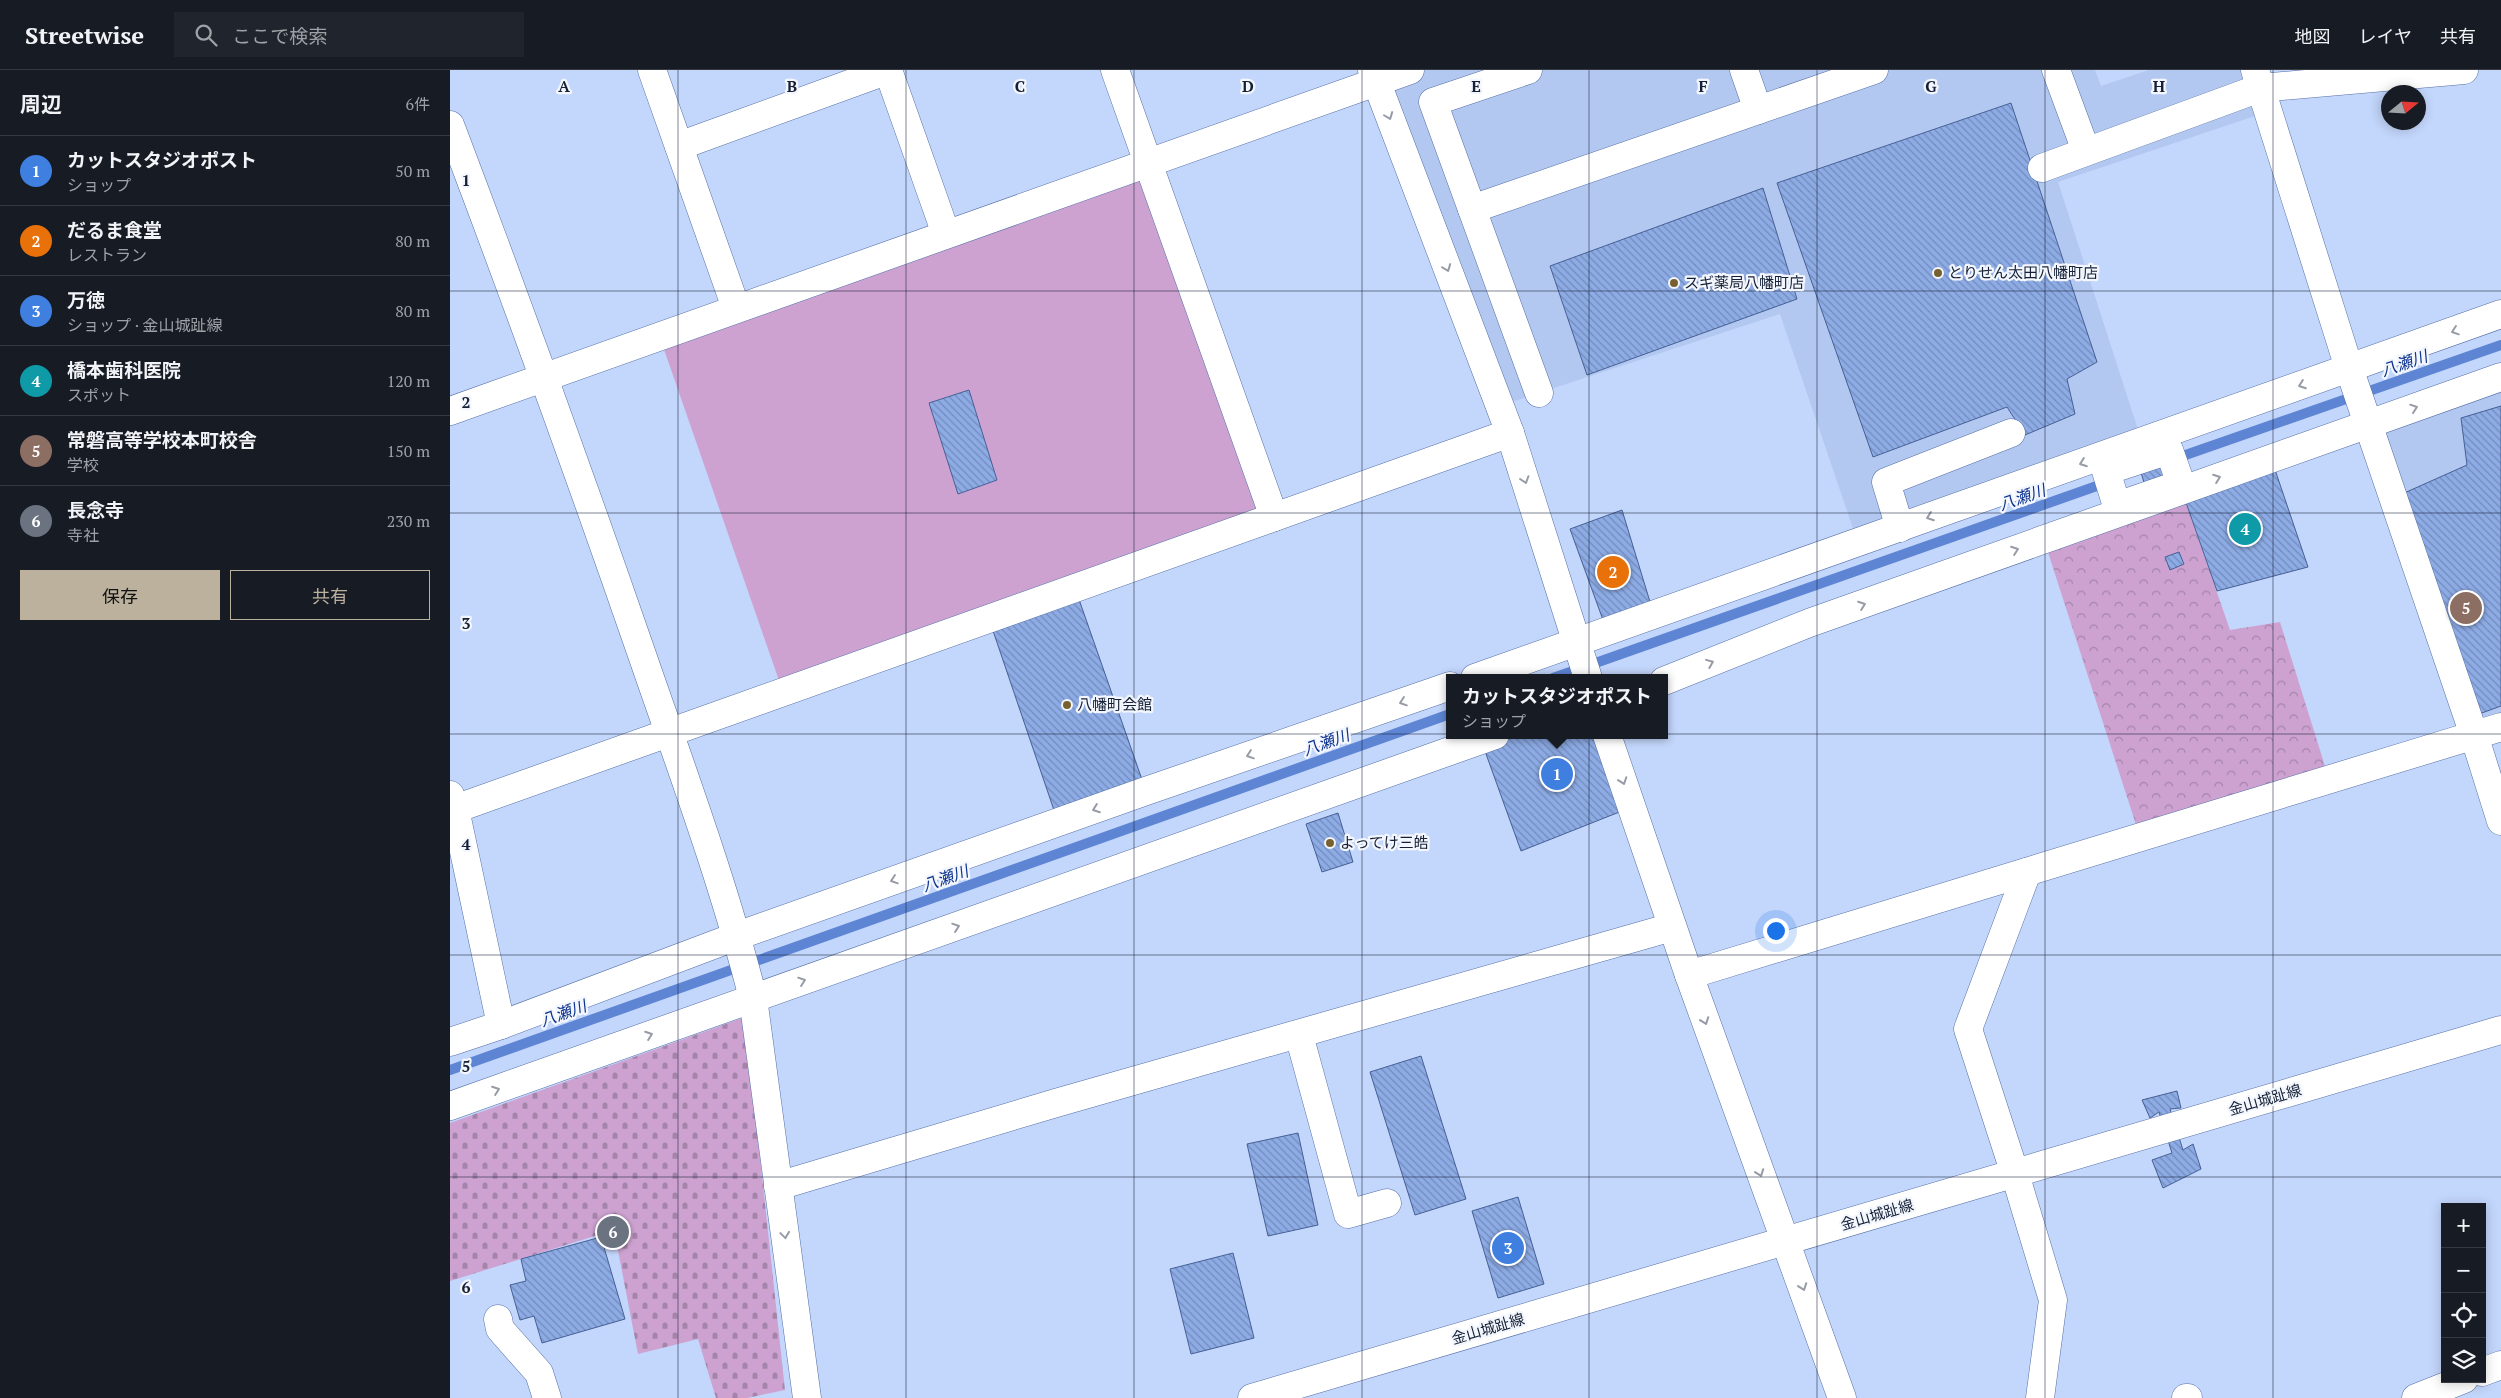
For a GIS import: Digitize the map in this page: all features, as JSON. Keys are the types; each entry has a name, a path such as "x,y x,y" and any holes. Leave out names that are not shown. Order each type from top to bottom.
{"street":[{"path":"652,70 736,308"},
{"path":"679,146 888,70 946,234"},
{"path":"1115,70 1274,517"},
{"path":"450,411 1148,162 1374,76 1410,70"},
{"path":"1528,70 1433,102 1539,393"},
{"path":"1744,70 1758,110"},
{"path":"1472,209 1874,70"},
{"path":"2056,70 2086,152"},
{"path":"2042,168 2086,152 2257,79 2464,70"},
{"path":"1374,76 1510,433 1587,674"},
{"path":"2257,79 2349,368 2474,735 2501,821"},
{"path":"450,125 545,376 669,733 737,936 753,998 807,1398"},
{"path":"1463,310 1503,293"},
{"path":"1486,674 2501,314"},
{"path":"1668,679 1810,623 2501,377"},
{"path":"501,1025 452,802 669,733 1510,433"},
{"path":"1900,528 1886,482 2011,433"},
{"path":"450,1042 501,1025 737,936 1446,687"},
{"path":"1689,975 2501,727"},
{"path":"450,1106 1484,739"},
{"path":"1608,739 1689,975 1842,1398"},
{"path":"2027,872 1968,1029 2053,1300 2040,1398"},
{"path":"778,1186 1056,1103 1672,927"},
{"name":"金山城趾線","path":"1252,1398 2501,1030"},
{"path":"1299,1035 1348,1214 1387,1203"},
{"path":"498,1319 500,1328 539,1373 547,1398"},
{"path":"2486,1371 2501,1365"},
{"path":"2416,1398 2454,1383"}],"shaded area":[{"path":"1410,70 2095,70 2101,86 2149,70 2255,70 2267,112 2058,182 2142,442 1858,543 1780,314 1499,406 1376,82"},
{"path":"2501,377 2501,727 2474,735 2368,424"}],"green space":[{"path":"1148,162 1274,517 783,692 659,335"},
{"path":"2182,491 2230,630 2280,622 2329,779 2140,837 2044,540"},
{"path":"745,1017 785,1390 747,1398 716,1398 698,1339 638,1354 614,1230 450,1281 450,1123"}],"building":[{"name":"とりせん太田八幡町店","path":"2011,103 2097,362 2067,379 2075,414 2025,435 2007,407 1873,457 1777,183"},
{"name":"スギ薬局八幡町店","path":"1763,188 1797,299 1587,375 1550,266"},
{"path":"969,390 997,480 958,494 929,403"},
{"path":"2501,406 2501,706 2468,718 2393,498 2467,465 2461,418"},
{"path":"2162,453 2173,481 2147,492 2138,463"},
{"path":"2271,458 2308,567 2217,591 2182,491"},
{"path":"1622,510 1654,615 1607,631 1570,529"},
{"path":"2179,552 2184,564 2170,570 2165,557"},
{"name":"八幡町会館","path":"1075,588 1146,791 1058,822 989,619"},
{"path":"1608,739 1632,807 1521,851 1481,740"},
{"name":"よってけ三皓","path":"1338,813 1353,862 1322,872 1306,824"},
{"path":"1421,1056 1466,1199 1415,1215 1370,1072"},
{"path":"2177,1091 2181,1108 2170,1109 2183,1150 2193,1144 2201,1169 2163,1188 2152,1160 2172,1153 2159,1112 2150,1118 2142,1100"},
{"path":"1298,1133 1318,1225 1268,1236 1247,1144"},
{"path":"1518,1197 1544,1284 1498,1298 1472,1211"},
{"path":"601,1237 625,1319 542,1343 534,1316 520,1320 510,1285 526,1281 521,1259"},
{"path":"1233,1253 1254,1338 1191,1354 1170,1269"}],"waterway":[{"name":"八瀬川","path":"2174,459 2501,345"},
{"name":"八瀬川","path":"1564,674 2108,482"},
{"name":"八瀬川","path":"450,1070 1446,715"}],"place":[{"name":"とりせん太田八幡町店","path":"1938,273"},
{"name":"スギ薬局八幡町店","path":"1674,283"},
{"name":"橋本歯科医院","path":"2245,529"},
{"name":"だるま食堂","path":"1613,572"},
{"name":"常磐高等学校本町校舎","path":"2466,608"},
{"name":"八幡町会館","path":"1067,705"},
{"name":"カットスタジオポスト","path":"1557,774"},
{"name":"よってけ三皓","path":"1330,843"},
{"name":"長念寺","path":"613,1232"},
{"name":"万徳","path":"1508,1248"}]}
